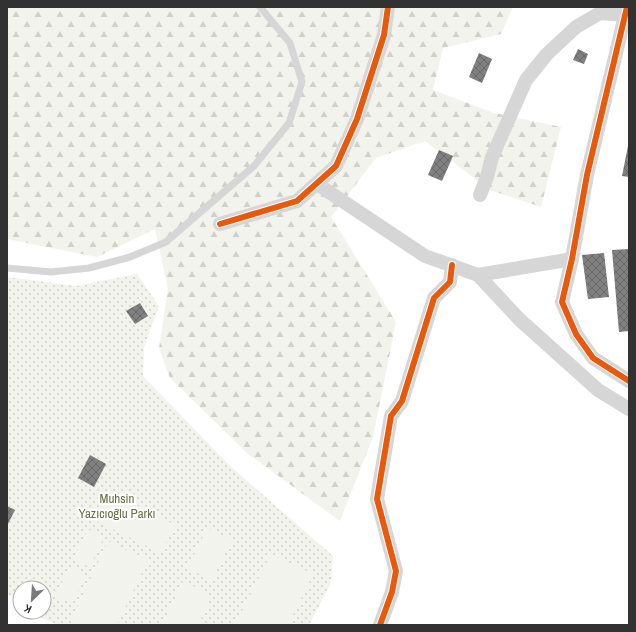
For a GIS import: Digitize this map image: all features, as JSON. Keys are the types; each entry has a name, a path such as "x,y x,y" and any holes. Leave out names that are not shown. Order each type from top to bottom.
{"street":[{"path":"220,224 297,202 336,166 357,119 384,35 388,7"},
{"path":"480,195 487,177 492,157 526,80 547,54 576,27 600,13 627,11 587,175 572,259 562,302 576,334 593,358 629,381"},
{"path":"317,184 425,256 478,275 519,319 598,390 629,409"},
{"path":"478,275 572,259"},
{"path":"380,625 392,592 396,571 377,499 391,416 402,401 434,298 450,282 452,265"}],"lane":[{"path":"7,268 51,272 89,268 130,257 166,242 254,166 289,123 302,82 290,43 260,7"}],"green space":[{"path":"7,7 513,7 501,34 443,48 433,90 494,113 561,127 541,207 490,190 425,141 376,158 331,217 396,322 373,437 340,521 248,454 170,378 159,348 168,289 155,229 97,257 7,239"},
{"name":"Muhsin Yazıcıoğlu Parkı","path":"137,274 159,306 144,347 143,376 230,466 333,556 331,583 309,625 58,625 46,620 52,620 52,580 12,580 12,597 7,594 7,277 76,286"},
{"path":"108,491 175,525 161,553 94,520"},
{"path":"207,528 232,540 212,580 188,568"},
{"path":"88,529 104,537 90,567 73,559"},
{"path":"108,541 148,560 117,625 80,625 71,620"},
{"path":"271,554 313,574 288,625 235,625"},
{"path":"70,567 86,575 72,604 55,596"},
{"path":"183,581 212,596 198,625 162,625"}],"building":[{"path":"578,49 588,54 584,64 573,60"},
{"path":"479,53 492,59 482,83 469,77"},
{"path":"629,146 629,177 622,176"},
{"path":"439,150 453,156 442,181 428,175"},
{"path":"629,249 629,331 619,332 612,250"},
{"path":"604,253 609,297 588,299 582,255"},
{"path":"140,303 148,316 135,324 126,311"},
{"path":"90,455 106,464 94,487 78,478"},
{"path":"7,506 15,510 7,526"}],"cycle path":[{"path":"220,224 297,201 336,166 357,119 384,35 388,7"},
{"path":"627,7 587,175 572,259 562,302 576,334 593,358 629,381"},
{"path":"380,625 392,592 396,571 377,499 391,416 402,401 434,298 450,282 452,265"}]}
